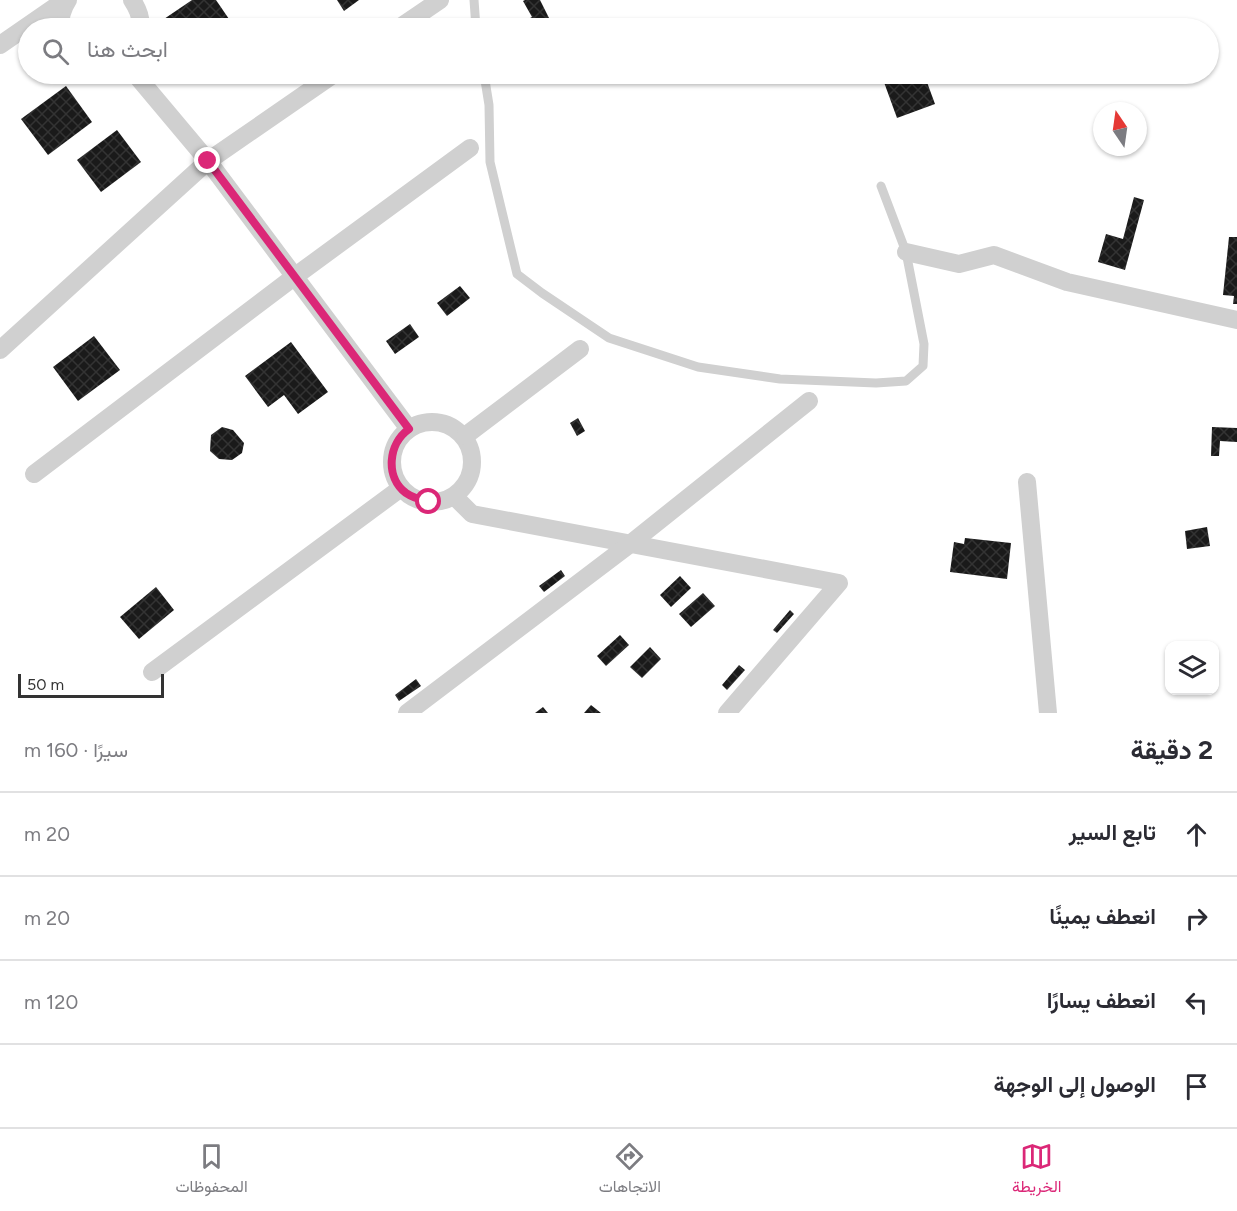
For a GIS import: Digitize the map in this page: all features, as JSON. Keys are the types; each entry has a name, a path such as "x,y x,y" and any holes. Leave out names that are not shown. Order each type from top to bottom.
{"street":[{"path":"60,18 66,0"},
{"path":"40,18 66,0"},
{"path":"132,0 140,18"},
{"path":"414,18 440,0"},
{"path":"0,45 18,33"},
{"path":"143,84 208,161 409,429"},
{"path":"0,350 208,161 320,84"},
{"path":"34,474 294,277 470,148"},
{"path":"906,252 959,264 994,255 1067,282 1237,320"},
{"path":"465,436 580,349"},
{"path":"407,713 630,544 809,400"},
{"path":"426,422 440,422 453,427 465,436 472,462 470,475 454,496 442,501 429,502 416,499 397,483 392,470 391,458 402,434 413,426 426,422"},
{"path":"1028,482 1048,713"},
{"path":"152,672 401,488"},
{"path":"454,496 472,514 839,583 727,713"}],"lane":[{"path":"474,0 475,18"},
{"path":"486,84 489,105 490,162 517,274 609,339 698,367 780,379 876,383 906,381 923,366 924,344 906,252 881,186"}],"building":[{"path":"192,0 216,0 228,18 165,18"},
{"path":"337,0 359,0 344,11"},
{"path":"540,0 549,18 530,18 532,17 523,1"},
{"path":"885,84 928,84 935,104 897,118"},
{"path":"66,86 92,122 48,155 21,119"},
{"path":"117,130 141,162 101,192 77,160"},
{"path":"1134,197 1144,200 1125,270 1098,262 1106,234 1123,239"},
{"path":"1229,237 1237,237 1237,304 1233,304 1234,296 1223,295"},
{"path":"460,286 470,298 447,316 437,303"},
{"path":"410,324 419,337 395,354 386,341"},
{"path":"94,336 120,370 78,401 53,367"},
{"path":"291,342 328,392 298,414 284,395 268,407 245,376"},
{"path":"578,418 585,431 577,436 570,423"},
{"path":"222,427 233,430 244,443 242,453 232,460 219,459 210,451 211,435"},
{"path":"1212,427 1237,428 1237,442 1220,441 1219,456 1211,456"},
{"path":"1207,527 1210,546 1187,549 1185,531"},
{"path":"965,538 1011,543 1007,579 950,572 954,542 964,544"},
{"path":"561,570 565,576 544,592 539,586"},
{"path":"680,576 691,588 671,607 660,595"},
{"path":"156,587 174,610 139,639 120,617"},
{"path":"703,593 715,606 691,627 679,614"},
{"path":"790,610 794,614 777,633 773,630"},
{"path":"620,635 629,645 606,666 597,656"},
{"path":"650,647 661,659 642,678 630,667"},
{"path":"739,665 745,670 727,690 722,685"},
{"path":"416,679 421,686 399,701 395,695"},
{"path":"591,705 601,713 584,713"},
{"path":"543,707 548,713 535,713"}],"route":[{"path":"208,161 409,429 402,434 395,445 391,458 392,470 397,483 405,492 416,499 429,502"}]}
